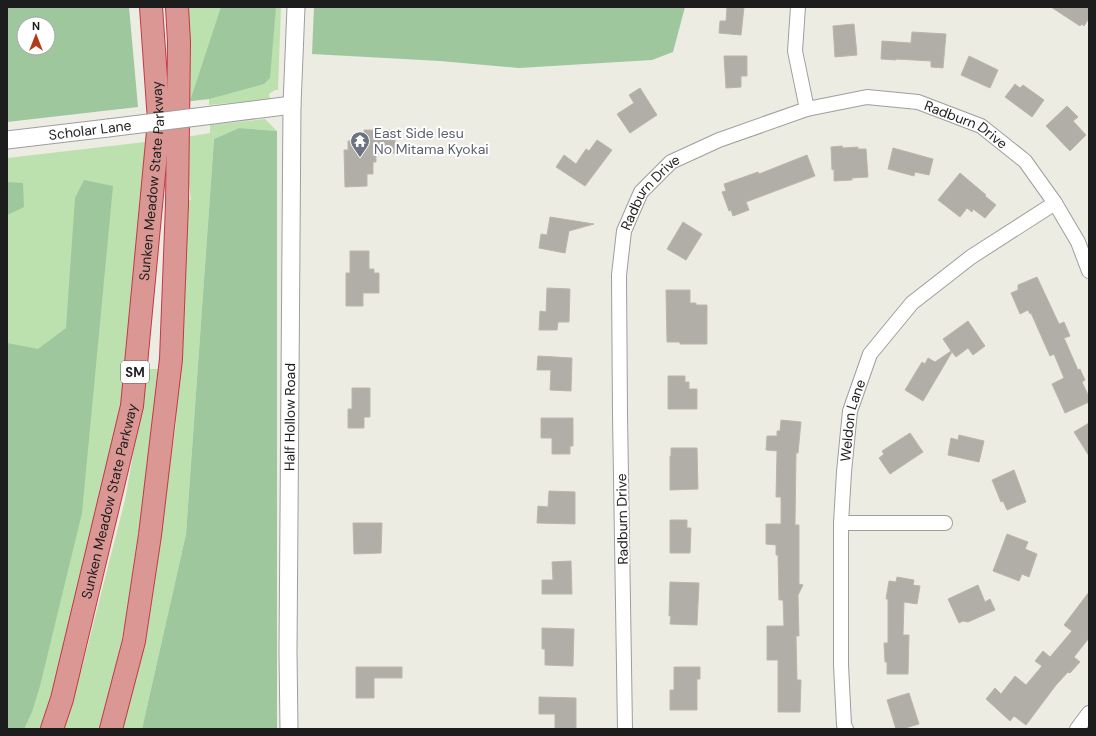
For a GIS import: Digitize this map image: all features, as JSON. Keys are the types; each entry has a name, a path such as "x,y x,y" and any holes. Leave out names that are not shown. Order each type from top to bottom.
{"highway":[{"name":"Sunken Meadow State Parkway","path":"52,729 62,699 132,406 159,121 151,7"},
{"name":"Sunken Meadow State Parkway","path":"111,729 134,641 150,535 171,359 177,204 179,42 177,7"}],"street":[{"name":"Half Hollow Road","path":"289,729 288,652 292,105 296,7"},
{"path":"798,7 795,51 807,109"},
{"name":"Radburn Drive","path":"625,729 619,275 624,231 641,192 671,162 719,140 807,109 867,97 918,102 981,126 1025,160 1056,203 1078,242 1089,271"},
{"name":"Scholar Lane","path":"7,140 292,105"},
{"name":"Weldon Lane","path":"846,729 844,725 841,665 841,523 850,411 870,354 912,302 971,257 1056,203"},
{"path":"841,523 945,523"},
{"path":"1077,729 1089,713"}],"green space":[{"path":"7,7 129,7 138,107 7,122"},
{"path":"186,7 281,7 278,90 275,90 269,94 270,99 209,105 209,99 184,102"},
{"path":"221,7 276,7 270,78 264,84 209,99 190,101"},
{"path":"314,7 685,7 673,52 652,60 519,68 440,61 312,54"},
{"path":"265,119 277,131 239,128 214,139 186,534 142,729 122,729 154,575 176,424 184,201 191,200 187,169 186,137 210,133 210,125"},
{"path":"239,128 277,131 277,729 142,729 186,534 214,139"},
{"path":"145,142 141,227 132,333 119,422 44,729 7,729 7,158"},
{"path":"84,180 113,186 82,513 40,686 32,712 24,729 7,729 7,343 38,349 66,328 75,198"},
{"path":"7,182 23,183 24,207 7,215"},
{"path":"148,369 159,369 145,508 125,625 102,729 61,729 83,664 125,500"}],"building":[{"path":"727,7 744,7 741,35 719,33 720,21 726,21"},
{"path":"1051,7 1089,7 1089,18 1084,26 1082,24 1080,26"},
{"path":"854,24 857,55 835,57 833,26"},
{"path":"912,32 946,34 943,68 931,67 931,61 881,59 882,41 911,43"},
{"path":"724,56 747,56 747,76 741,76 741,87 726,88"},
{"path":"969,56 998,70 990,88 961,75"},
{"path":"1015,84 1020,88 1023,85 1044,100 1032,117 1005,97"},
{"path":"640,88 657,115 630,133 617,114 634,103 629,95"},
{"path":"1067,106 1078,117 1073,121 1086,135 1070,151 1046,126"},
{"name":"East Side Iesu No Mitama Kyokai","path":"364,130 395,130 395,153 376,154 376,162 373,162 373,174 367,174 367,186 345,187 344,150 348,150 348,141 353,141 353,135 364,133"},
{"path":"597,140 612,150 585,186 556,167 564,155 576,164 586,149 589,151"},
{"path":"842,146 843,148 858,147 858,149 866,149 868,177 834,181 831,147"},
{"path":"893,148 933,159 929,175 915,172 914,176 888,169"},
{"path":"807,155 815,176 746,202 749,210 733,216 731,210 729,211 722,192 726,191 724,184 758,172 759,174"},
{"path":"960,173 996,205 985,218 973,209 972,212 967,208 960,217 938,200"},
{"path":"550,217 594,224 569,231 565,253 539,248 541,234 547,235"},
{"path":"683,222 702,234 686,260 667,249"},
{"path":"350,251 369,251 369,269 374,269 374,273 379,273 379,293 363,293 363,306 346,306 346,273 350,273"},
{"path":"1037,277 1059,324 1064,322 1070,336 1064,338 1078,370 1080,369 1085,380 1082,382 1089,397 1089,402 1065,413 1052,384 1064,378 1054,354 1050,356 1031,313 1030,314 1028,310 1020,314 1011,293 1018,290 1018,285"},
{"path":"547,288 570,289 569,322 558,322 557,330 539,330 540,311 546,312"},
{"path":"666,290 690,290 690,303 696,303 696,305 707,305 707,344 680,344 680,342 667,342"},
{"path":"968,321 985,346 973,355 968,348 956,357 952,352 923,401 905,390 922,362 925,364 928,358 935,362 951,351 943,339"},
{"path":"538,356 572,358 571,391 550,390 551,370 537,370"},
{"path":"668,376 685,376 685,382 689,382 689,389 697,389 697,409 668,409"},
{"path":"352,388 370,388 370,417 364,417 364,428 348,428 348,409 352,409"},
{"path":"541,418 573,418 573,446 570,446 570,454 552,454 552,438 541,438"},
{"path":"781,420 801,422 798,453 796,453 795,525 799,525 799,584 803,585 798,595 799,636 796,636 797,680 801,680 800,712 778,712 778,660 767,660 767,626 784,626 783,600 779,600 778,555 776,555 776,545 766,544 766,524 781,524 781,497 776,497 777,451 766,450 767,436 777,436 777,431 780,431"},
{"path":"1089,423 1089,456 1074,432"},
{"path":"910,433 923,452 890,474 879,458 884,454 882,451"},
{"path":"959,435 984,441 979,462 948,455 951,438 958,440"},
{"path":"671,448 697,448 698,489 670,490"},
{"path":"1014,470 1026,502 1007,510 1003,501 1001,502 992,480"},
{"path":"549,491 575,492 575,524 537,523 538,506 548,507"},
{"path":"670,520 687,520 687,528 691,528 690,553 670,553"},
{"path":"353,523 382,523 381,553 354,554"},
{"path":"1007,534 1028,542 1025,549 1037,554 1029,577 1022,574 1019,581 993,571"},
{"path":"571,561 572,594 542,594 542,580 553,580 552,562"},
{"path":"897,577 914,580 913,585 920,586 917,604 904,602 903,635 909,635 908,674 887,674 887,662 885,662 884,643 888,643 888,599 886,599 889,581 896,582"},
{"path":"670,582 699,583 697,625 670,624"},
{"path":"978,585 985,602 990,599 995,610 968,622 963,621 959,623 948,599"},
{"path":"1089,592 1089,638 1074,657 1080,662 1056,685 1026,725 1014,716 1010,721 986,699 995,688 1001,694 1015,676 1026,685 1042,666 1035,661 1043,651 1050,657 1072,631 1064,625"},
{"path":"542,628 574,629 573,666 545,665 545,649 542,649"},
{"path":"356,667 402,667 402,678 374,678 374,698 356,698"},
{"path":"674,667 700,667 700,679 697,679 697,710 670,710 670,690 674,690"},
{"path":"909,693 919,724 902,729 896,729 887,700"},
{"path":"539,697 576,698 576,729 555,729 555,714 539,714"}],"place":[{"name":"East Side Iesu No Mitama Kyokai","path":"360,158"}]}
